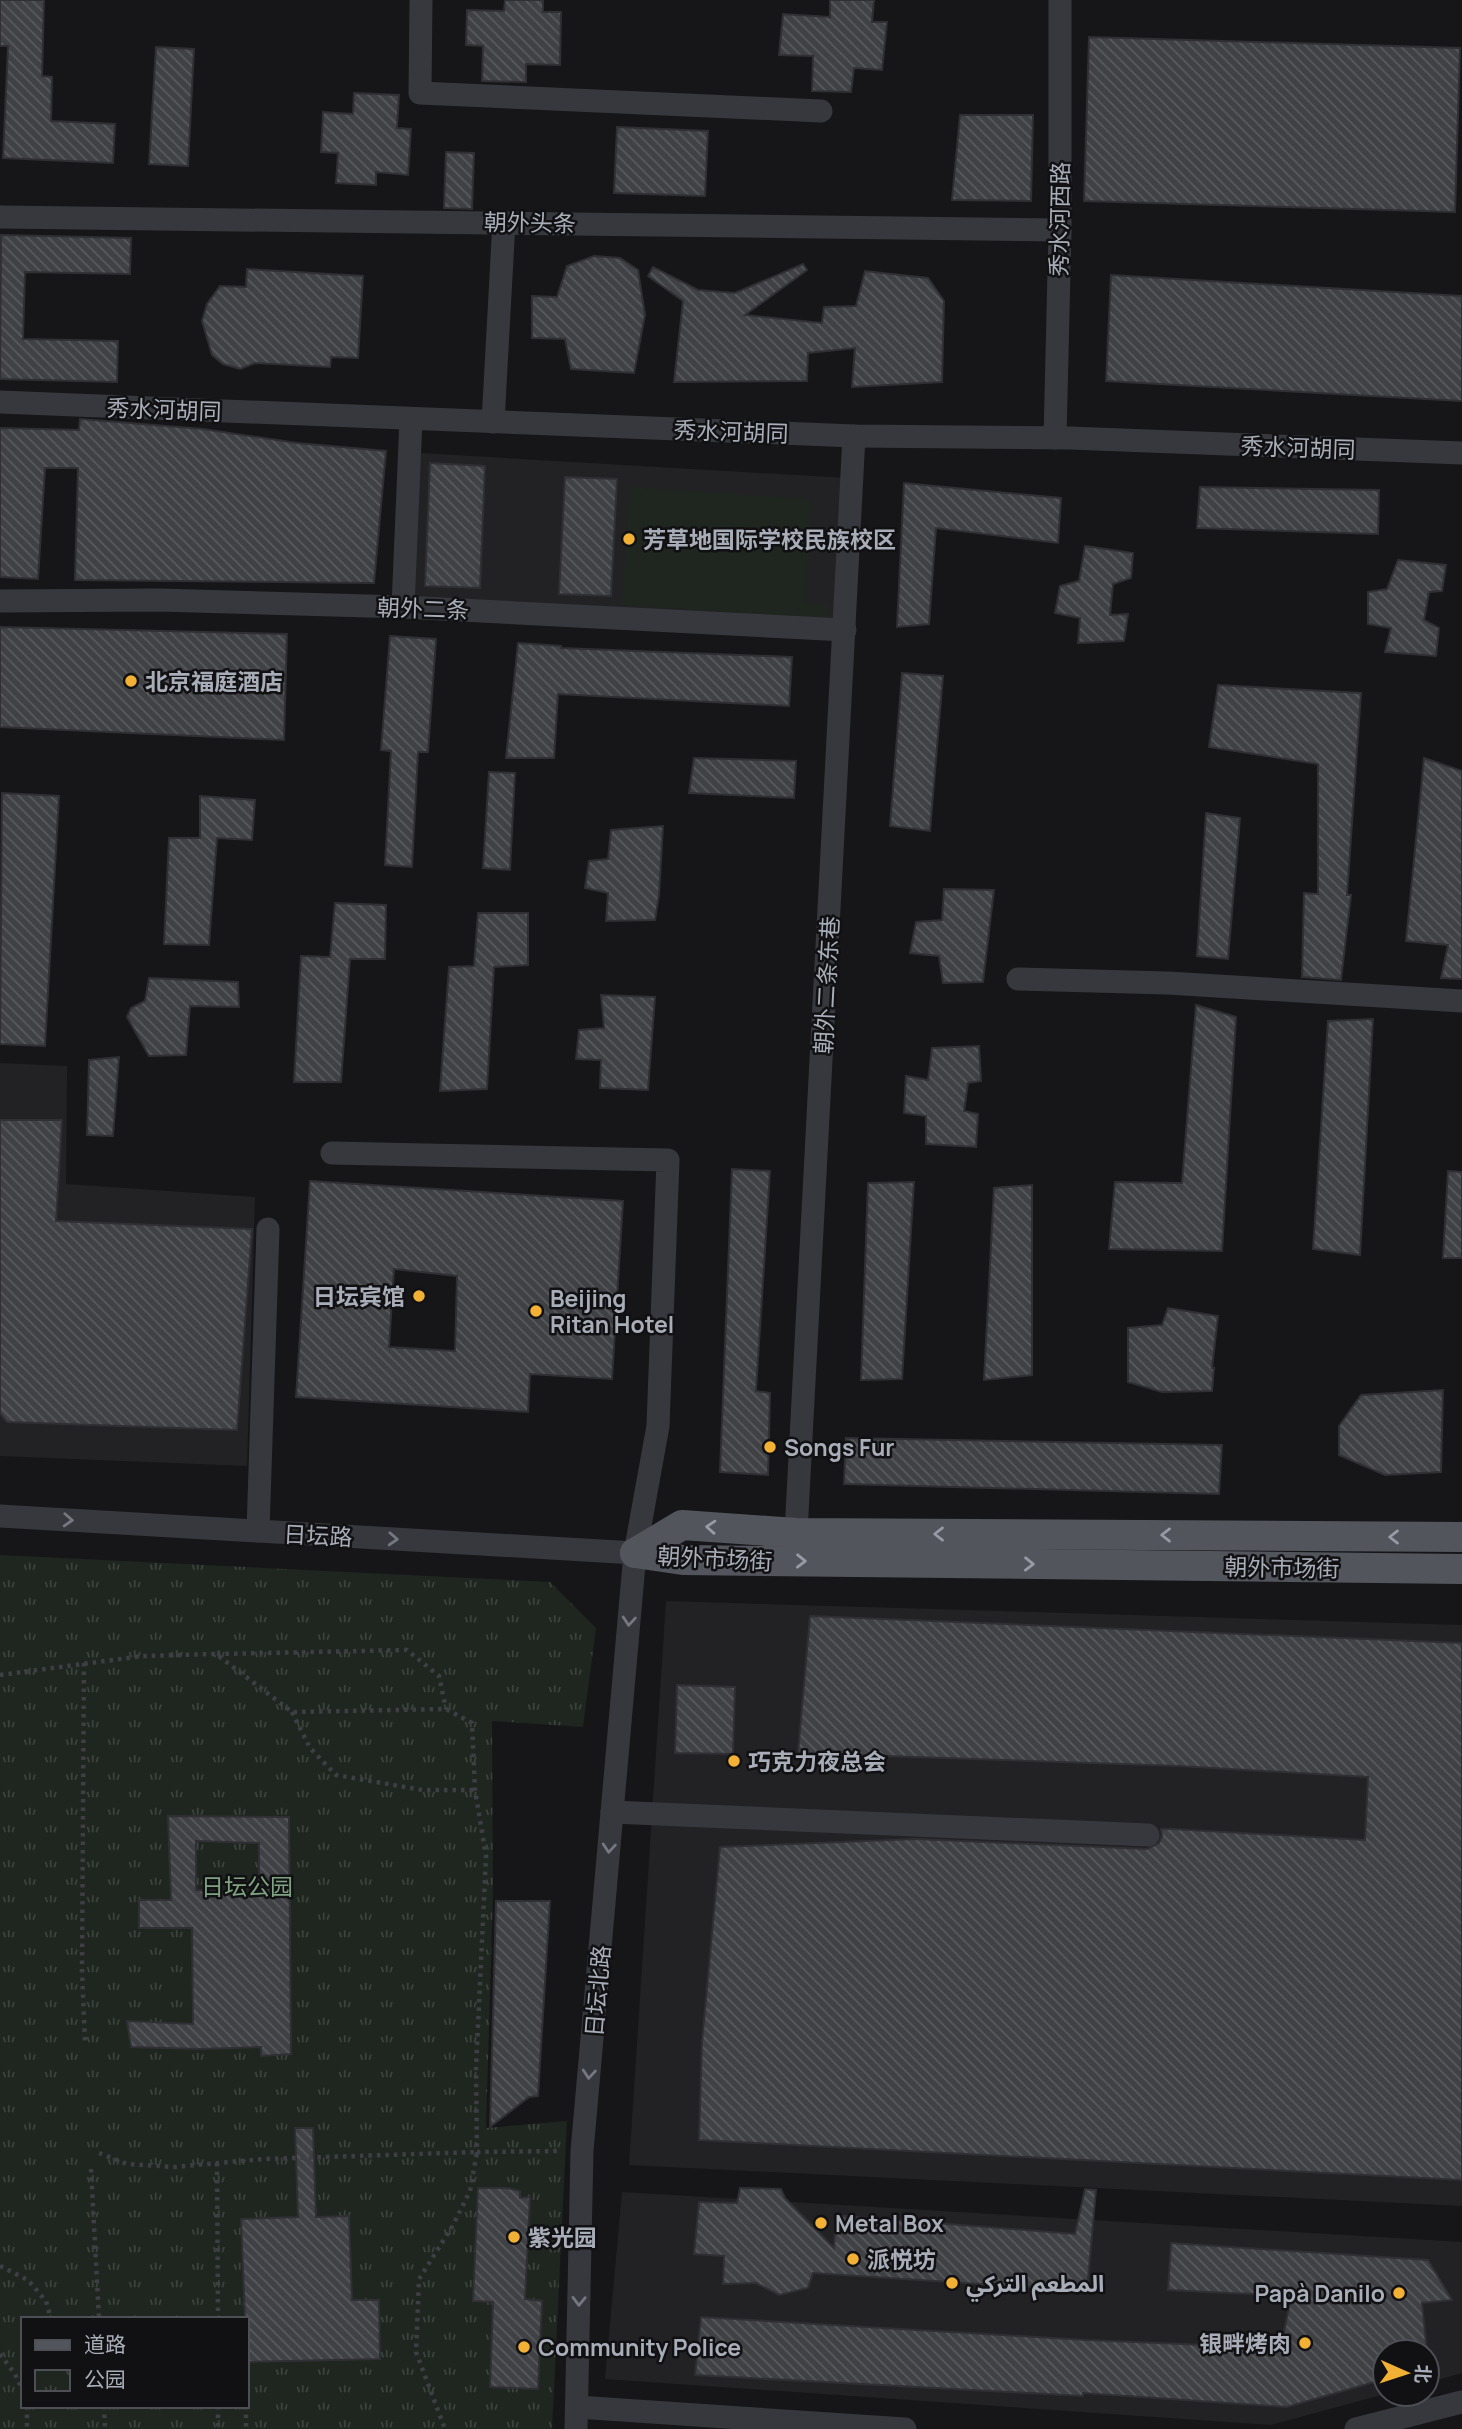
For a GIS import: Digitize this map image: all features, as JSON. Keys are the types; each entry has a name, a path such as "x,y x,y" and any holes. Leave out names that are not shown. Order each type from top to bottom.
{"main road":[{"name":"朝外市场街","path":"635,1553 682,1525 796,1533 1462,1537"},
{"name":"朝外市场街","path":"635,1553 683,1560 1462,1569"}],"street":[{"path":"421,0 419,93 821,111"},
{"name":"秀水河西路","path":"1055,438 1060,229 1060,0"},
{"name":"朝外头条","path":"0,217 1060,229"},
{"path":"493,422 504,222"},
{"name":"秀水河胡同","path":"0,402 855,436 1055,438 1462,453"},
{"path":"403,607 411,419"},
{"name":"朝外二条东巷","path":"796,1533 855,436"},
{"name":"朝外二条","path":"0,601 159,600 403,607 845,630"},
{"path":"1018,979 1168,983 1462,1000"},
{"name":"日坛北路","path":"332,1153 667,1160 658,1426 635,1553 582,2151 577,2418"},
{"path":"258,1531 268,1229"},
{"name":"日坛路","path":"0,1516 635,1553"},
{"path":"612,1812 1148,1835"},
{"path":"1356,2429 1462,2402"},
{"path":"577,2418 905,2429"}],"path":[{"path":"0,1675 144,1656 407,1650 439,1676 446,1709"},
{"path":"216,1654 292,1712 310,1748 336,1775 422,1790 475,1790"},
{"path":"84,1663 82,1970 85,2041"},
{"path":"292,1712 446,1709 472,1723 475,1790 486,1856 477,2056 477,2152 470,2191 452,2227 419,2279 416,2352 445,2429"},
{"path":"99,2153 127,2164 174,2167 265,2159 582,2151"},
{"path":"217,2163 218,2317"},
{"path":"92,2169 99,2317"},
{"path":"0,2266 28,2280 46,2301 50,2317"},
{"path":"0,2354 21,2387"},
{"path":"27,2408 27,2429"},
{"path":"104,2408 105,2429"},
{"path":"218,2408 218,2429"},
{"path":"246,2408 246,2429"}],"shaded area":[{"name":"芳草地国际学校民族校区","path":"420,453 847,478 838,626 412,601"},
{"path":"0,1063 67,1066 66,1184 255,1197 247,1466 0,1456"},
{"path":"666,1601 1462,1625 1462,2206 629,2165"},
{"path":"622,2192 1462,2242 1462,2373 1441,2379 1441,2338 1371,2338 1371,2398 1271,2425 605,2379"}],"green space":[{"path":"630,487 811,499 804,603 829,605 828,619 622,605"},
{"name":"日坛公园","path":"0,1555 550,1582 596,1628 583,1727 492,1721 493,1892 486,2128 567,2121 552,2429 0,2429"}],"building":[{"path":"0,0 44,0 42,76 52,77 51,121 115,124 113,163 3,158 8,46 0,46"},
{"path":"505,0 543,0 543,12 561,12 560,65 526,64 526,82 482,81 483,46 466,45 467,10 504,11"},
{"path":"830,0 874,0 872,22 887,22 882,70 854,68 851,92 812,91 813,56 779,55 783,14 830,17"},
{"path":"1089,37 1460,48 1455,212 1084,201"},
{"path":"156,47 194,49 188,166 149,164"},
{"path":"354,93 399,95 397,128 411,129 408,175 376,172 376,185 336,183 338,153 321,152 323,112 353,114"},
{"path":"960,115 1033,115 1031,201 952,200"},
{"path":"617,127 708,131 705,196 614,193"},
{"path":"446,152 474,153 472,209 444,208"},
{"path":"1,235 131,238 130,274 25,272 23,339 118,341 117,382 0,379"},
{"path":"594,256 620,258 638,270 645,315 634,373 571,369 565,339 532,338 532,296 557,297 567,266"},
{"path":"803,264 807,270 745,315 822,323 824,307 856,306 865,271 928,278 944,301 942,382 852,387 855,348 808,353 807,381 674,382 683,301 648,276 653,267 698,290 735,293"},
{"path":"247,269 363,276 358,358 331,357 330,367 255,363 240,369 223,364 212,355 202,321 207,304 220,286 246,287"},
{"path":"1111,275 1462,296 1462,401 1106,381"},
{"path":"80,419 203,429 297,443 386,451 374,583 75,580 78,468 45,468 38,579 0,577 0,428 79,430"},
{"path":"430,463 485,466 480,588 425,586"},
{"path":"565,477 617,479 611,596 559,594"},
{"path":"904,483 1061,498 1058,543 936,528 929,624 897,627"},
{"path":"1200,487 1379,490 1378,534 1197,528"},
{"path":"1085,546 1133,553 1131,578 1113,584 1110,615 1128,614 1124,641 1078,643 1080,618 1055,613 1060,586 1079,581"},
{"path":"1398,560 1446,565 1442,591 1429,592 1424,620 1439,628 1436,656 1385,652 1391,628 1368,624 1368,592 1387,589"},
{"path":"0,627 287,634 284,740 0,727"},
{"path":"390,636 436,639 428,752 418,752 412,867 385,865 391,751 381,750"},
{"path":"518,643 561,648 792,657 789,706 558,694 554,758 506,758"},
{"path":"902,673 943,676 930,831 890,826"},
{"path":"1218,685 1361,693 1347,895 1351,895 1341,980 1302,977 1304,893 1318,894 1318,764 1209,747"},
{"path":"694,758 796,761 794,798 689,793"},
{"path":"1424,758 1462,771 1462,979 1441,978 1448,945 1406,941"},
{"path":"489,772 515,773 510,870 483,868"},
{"path":"2,793 59,796 45,1046 0,1044"},
{"path":"200,796 255,800 252,840 217,838 209,945 164,944 169,838 200,838"},
{"path":"1206,813 1240,818 1228,959 1197,956"},
{"path":"663,826 655,920 606,921 608,893 585,888 589,861 608,859 611,830"},
{"path":"944,889 994,890 983,982 943,983 939,956 910,953 916,922 942,920"},
{"path":"335,903 386,905 385,959 350,959 341,1082 294,1082 301,956 330,957"},
{"path":"478,913 528,913 528,965 494,967 487,1089 440,1091 449,967 474,966"},
{"path":"149,978 238,982 239,1007 190,1006 186,1055 149,1056 127,1017 131,1008 145,1001"},
{"path":"601,995 655,997 648,1090 600,1088 601,1060 576,1059 579,1030 604,1028"},
{"path":"1196,1005 1236,1017 1222,1251 1109,1249 1115,1182 1182,1183"},
{"path":"1373,1019 1360,1255 1313,1249 1328,1021"},
{"path":"979,1046 981,1081 968,1083 964,1111 978,1114 976,1147 926,1144 926,1116 904,1113 906,1076 928,1080 932,1048"},
{"path":"119,1057 113,1136 87,1135 89,1060"},
{"path":"0,1120 62,1120 56,1221 252,1229 237,1430 7,1422 0,1413"},
{"path":"732,1169 770,1171 756,1391 770,1393 768,1475 720,1472"},
{"path":"1448,1171 1462,1172 1462,1258 1443,1258"},
{"name":"Beijing Ritan Hotel","path":"310,1181 623,1201 612,1379 530,1374 528,1412 296,1397","holes":["394,1269 457,1276 455,1351 389,1347"]},
{"path":"914,1182 902,1379 861,1380 868,1183"},
{"path":"1032,1185 1032,1375 984,1380 994,1188"},
{"path":"1168,1308 1218,1316 1212,1391 1162,1392 1128,1382 1128,1328 1162,1325"},
{"path":"1443,1390 1441,1472 1385,1475 1339,1455 1339,1426 1361,1395"},
{"path":"846,1438 1222,1445 1219,1494 844,1484"},
{"path":"810,1616 1462,1643 1462,2180 699,2140 702,2042 720,1847 915,1839 1147,1849 1159,1843 1161,1829 1365,1840 1368,1777 1179,1766 798,1753"},
{"path":"677,1685 735,1687 733,1754 675,1753"},
{"path":"168,1816 289,1817 291,2054 261,2056 261,2047 131,2047 127,2021 193,2024 192,1928 139,1928 139,1900 171,1900","holes":["196,1841 259,1843 259,1893 196,1890"]},
{"path":"496,1901 550,1901 538,2096 529,2097 490,2127"},
{"path":"295,2128 313,2128 316,2217 349,2216 352,2300 379,2300 380,2359 248,2362 248,2317 245,2317 241,2219 298,2217"},
{"path":"478,2188 507,2188 520,2191 520,2198 530,2197 525,2299 542,2301 538,2389 490,2387 493,2302 473,2301"},
{"path":"740,2188 781,2189 785,2198 834,2248 836,2215 1075,2234 1085,2189 1096,2190 1087,2291 813,2273 808,2288 779,2295 756,2283 723,2284 724,2256 694,2254 699,2202 737,2203"},
{"path":"1171,2243 1428,2260 1452,2300 1422,2303 1426,2338 1371,2338 1371,2383 1287,2407 1083,2393 1083,2396 695,2375 701,2317 1086,2340 1281,2348 1291,2296 1168,2290"}],"place":[{"name":"芳草地国际学校民族校区","path":"629,539"},
{"name":"北京福庭酒店","path":"131,681"},
{"name":"日坛宾馆","path":"419,1296"},
{"name":"Beijing Ritan Hotel","path":"536,1311"},
{"name":"Songs Fur","path":"770,1447"},
{"name":"巧克力夜总会","path":"734,1761"},
{"name":"Metal Box","path":"821,2223"},
{"name":"紫光园","path":"514,2237"},
{"name":"派悦坊","path":"853,2259"},
{"name":"المطعم التركي","path":"952,2283"},
{"name":"Papà Danilo","path":"1399,2293"},
{"name":"银畔烤肉","path":"1305,2343"},
{"name":"Community Police","path":"524,2347"}]}
